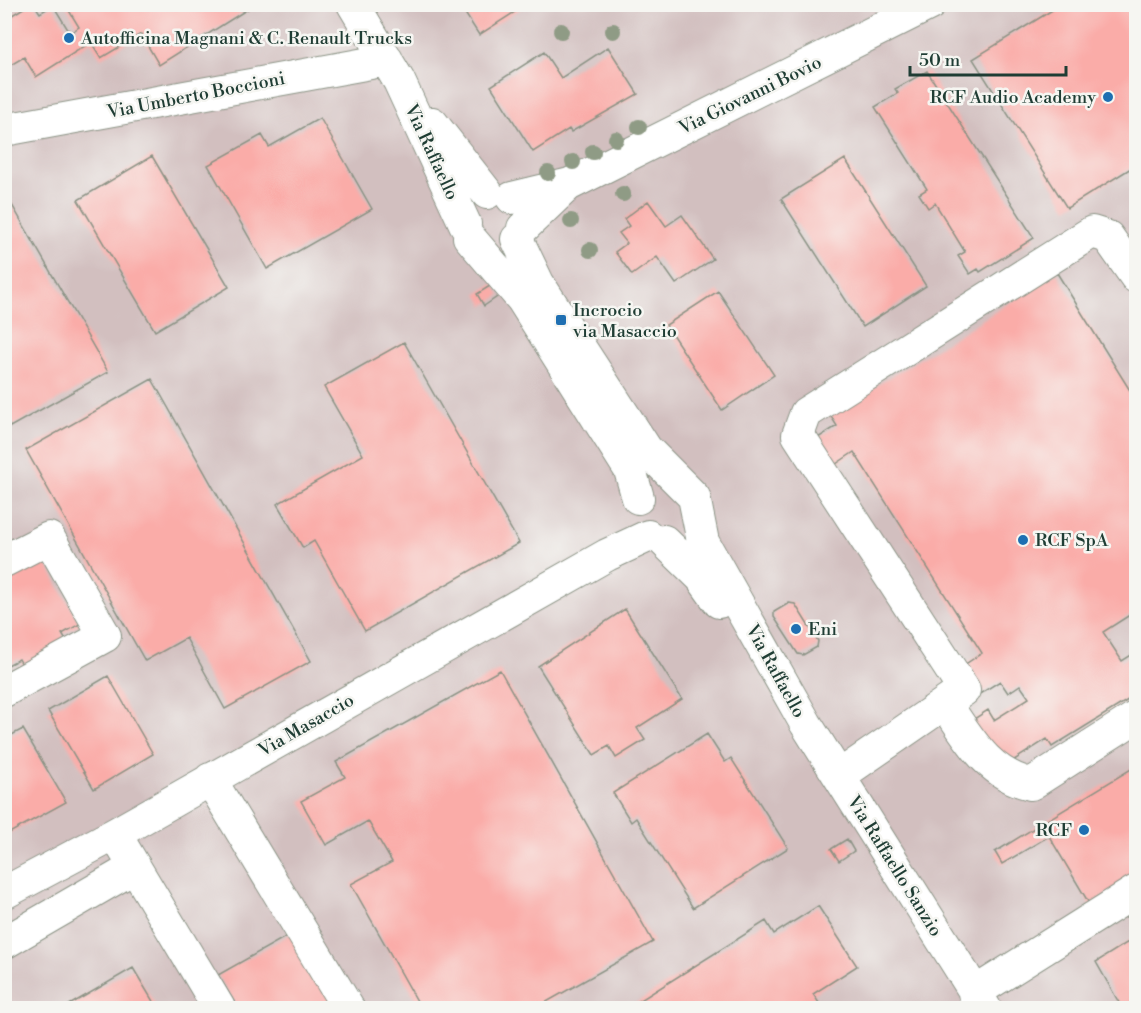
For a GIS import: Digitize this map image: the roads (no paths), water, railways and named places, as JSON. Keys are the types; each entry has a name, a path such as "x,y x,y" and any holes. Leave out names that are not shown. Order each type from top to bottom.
{"street":[{"name":"Via Raffaello","path":"353,4 393,70 467,230 522,299 630,470 647,523 701,577 806,724"},
{"name":"Via Giovanni Bovio","path":"499,196 570,184 930,4"},
{"name":"Via Raffaello","path":"393,70 499,196 518,206 523,218 520,234 538,283 646,449 694,497 703,542 806,724"},
{"name":"Via Umberto Boccioni","path":"4,130 393,70"},
{"name":"Via Giovanni Bovio","path":"520,234 570,184"},
{"name":"Via Raffaello","path":"467,230 468,210 475,200 499,196"},
{"path":"467,230 476,244 491,250 505,249 520,234"},
{"path":"839,776 964,690 798,435 806,413 1092,232 1108,237 1137,278"},
{"path":"684,485 667,479 649,484 647,523 679,538 691,528 697,513"},
{"name":"Via Masaccio","path":"4,893 115,834 607,555 647,523"},
{"path":"4,561 49,538 105,636 4,691"},
{"path":"945,703 990,764 1011,780 1031,784 1137,717"},
{"name":"Via Raffaello Sanzio","path":"806,724 980,1000"},
{"path":"210,780 348,1008"},
{"path":"115,834 219,1008"},
{"path":"4,943 135,867"},
{"path":"980,1000 1137,891"}],"place":[{"name":"Autofficina Magnani & C. Renault Trucks","path":"69,38"},
{"name":"RCF Audio Academy","path":"1108,97"},
{"name":"Incrocio via Masaccio","path":"561,320"},
{"name":"RCF SpA","path":"1023,540"},
{"name":"Eni","path":"796,629"},
{"name":"RCF","path":"1084,830"}]}
